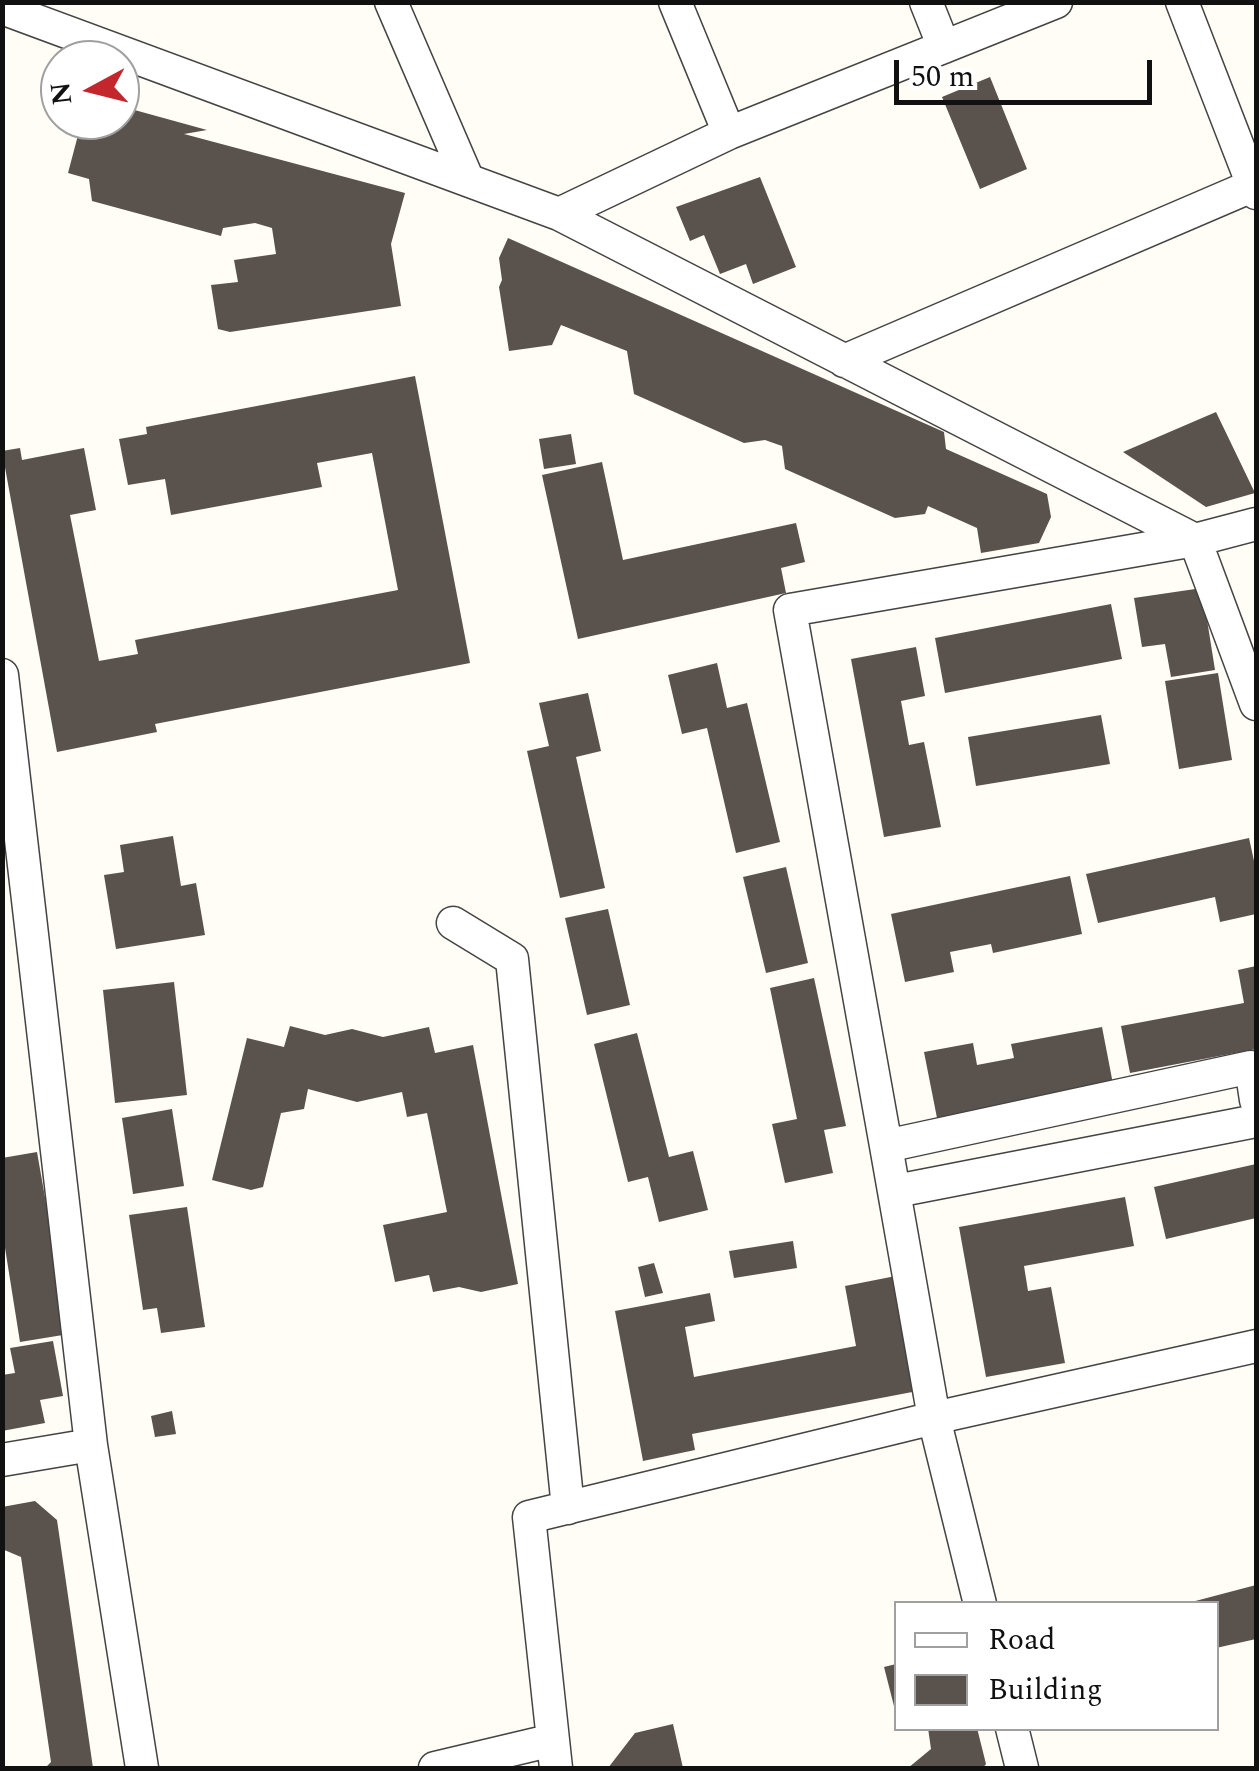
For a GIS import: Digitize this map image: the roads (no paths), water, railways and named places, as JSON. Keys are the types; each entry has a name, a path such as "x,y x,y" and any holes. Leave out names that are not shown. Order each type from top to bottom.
{"street":[{"path":"391,2 467,178"},
{"path":"675,2 729,132"},
{"path":"926,2 944,47"},
{"path":"559,214 729,132 1056,2"},
{"path":"844,361 1255,189 1182,2"},
{"path":"2,8 559,214 1196,540 1256,704"},
{"path":"979,1601 934,1418 790,610 1196,540 1256,524"},
{"path":"2,675 92,1445 142,1768"},
{"path":"453,923 512,960 568,1508"},
{"path":"886,1146 1251,1067 1256,1100"},
{"path":"896,1191 1256,1121"},
{"path":"435,1768 554,1754 529,1517 934,1418 1256,1346"},
{"path":"2,1460 92,1445"},
{"path":"1013,1731 1022,1768"}]}
